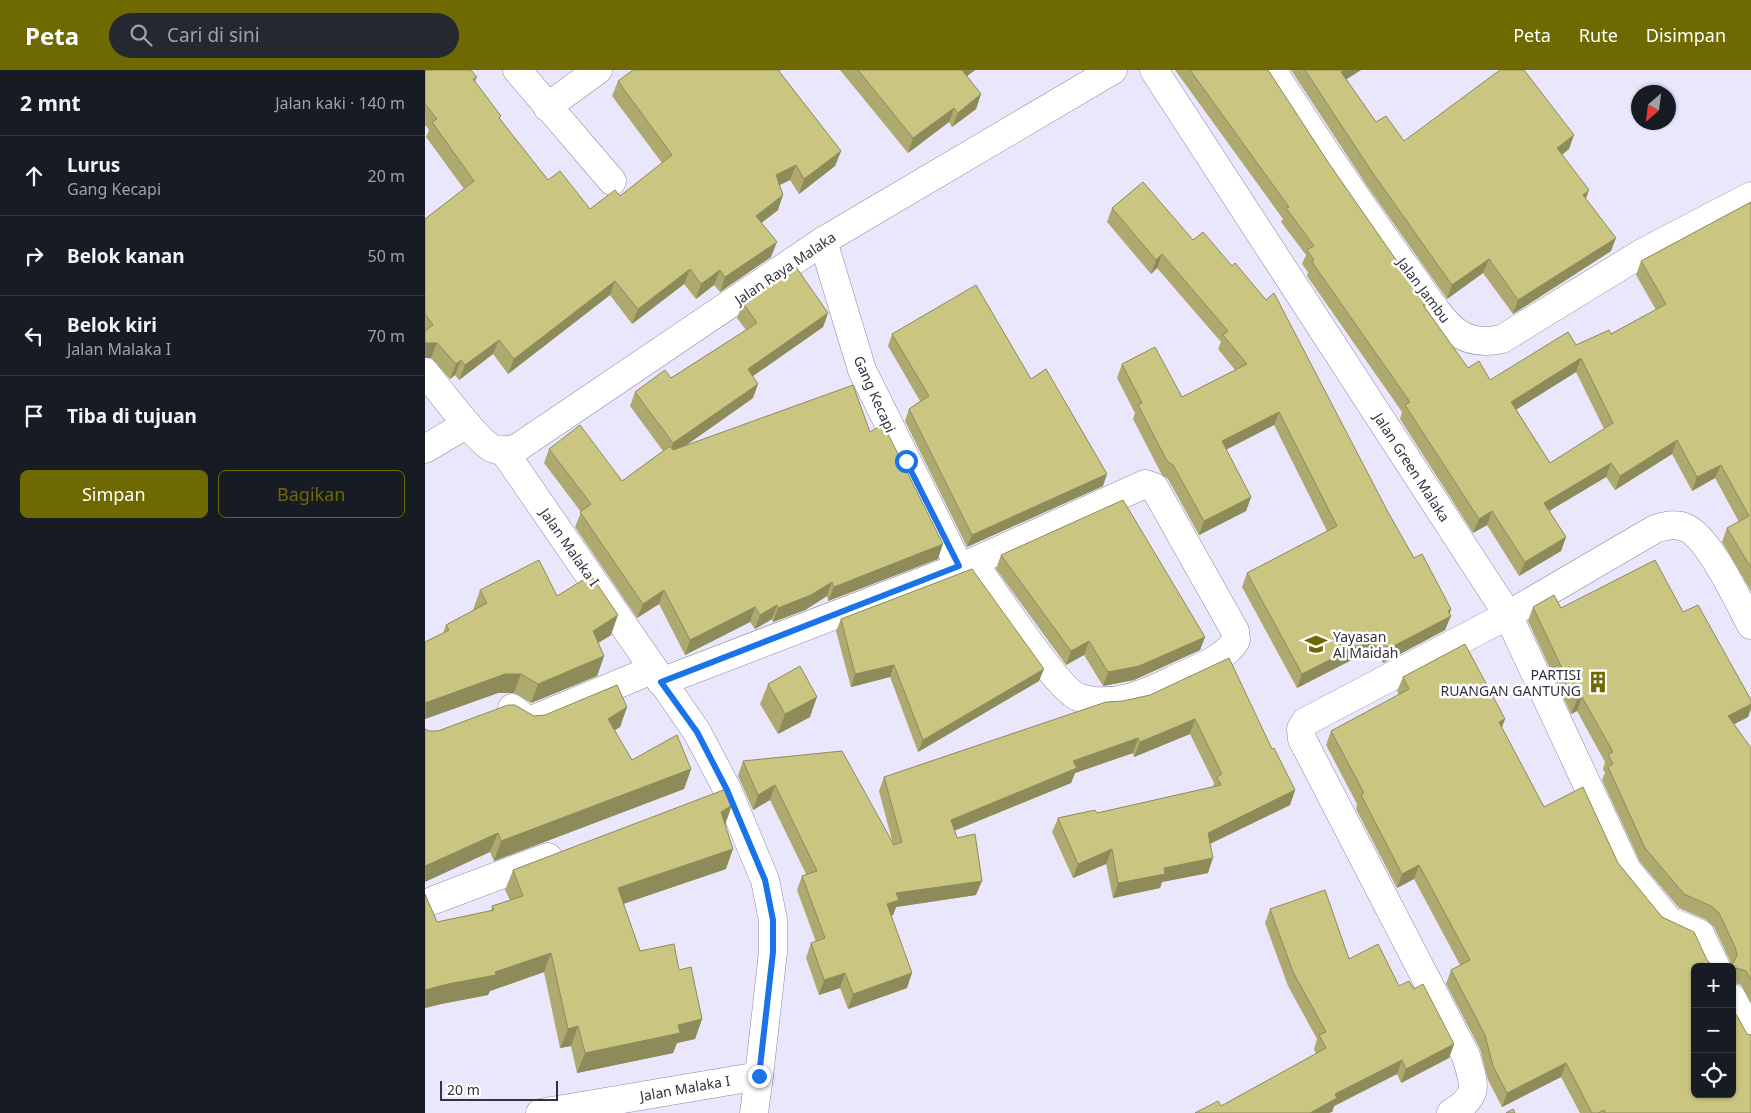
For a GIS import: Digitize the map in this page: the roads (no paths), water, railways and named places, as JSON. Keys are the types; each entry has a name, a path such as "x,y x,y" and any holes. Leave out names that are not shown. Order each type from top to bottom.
{"street":[{"path":"517,70 611,181"},
{"path":"547,107 598,70"},
{"name":"Jalan Raya Malaka","path":"503,450 517,448 823,241 1113,70"},
{"name":"Jalan Jambu","path":"1271,70 1343,180 1437,310 1458,333 1486,342 1502,339 1642,253 1751,196"},
{"name":"Jalan Green Malaka","path":"1158,77 1508,615 1627,870 1669,921 1700,934 1714,963"},
{"name":"Gang Kecapi","path":"823,241 862,370 966,564 1070,692 1087,700 1111,701 1144,694 1226,653 1236,640 1235,630 1154,487 1150,485 1140,485 966,564"},
{"path":"425,372 467,424 491,448 503,450"},
{"path":"425,448 467,424"},
{"name":"Jalan Malaka I","path":"503,450 697,732 727,790 765,880 773,920 773,952 759,1076 603,1108 539,1113"},
{"path":"1451,1113 1471,1098 1475,1086 1466,1056 1306,747 1301,729 1305,722 1508,615 1655,529 1675,525 1682,526 1694,532 1704,541 1751,625"},
{"path":"489,712 498,709 513,709 527,720 532,720 966,564"},
{"path":"700,800 727,790"},
{"path":"434,900 571,848"},
{"path":"1736,1006 1751,1035"},
{"path":"754,1113 759,1076"}],"place":[{"name":"Yayasan Al Maidah","path":"1316,644"},
{"name":"PARTISI RUANGAN GANTUNG","path":"1598,682"}]}
